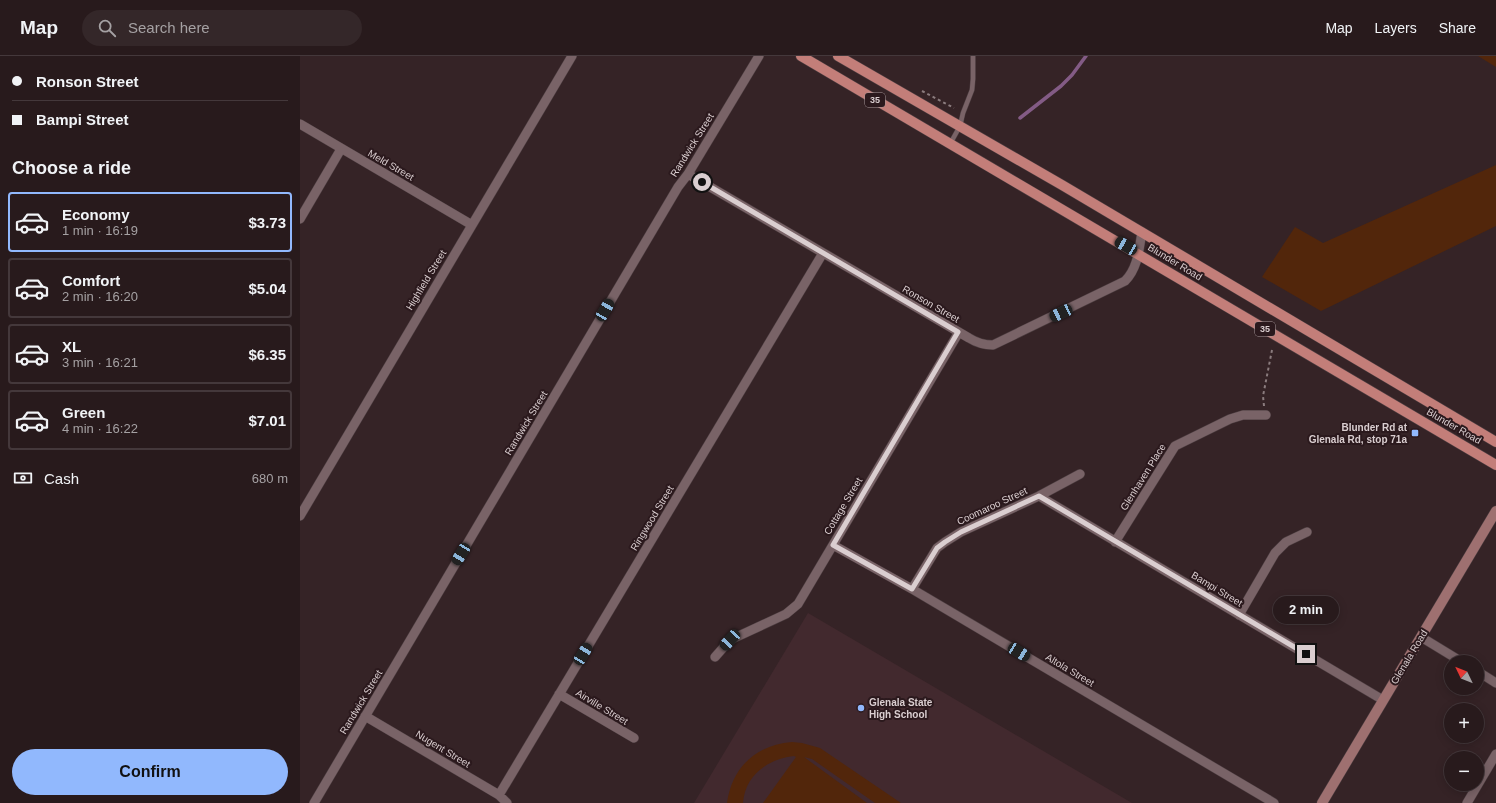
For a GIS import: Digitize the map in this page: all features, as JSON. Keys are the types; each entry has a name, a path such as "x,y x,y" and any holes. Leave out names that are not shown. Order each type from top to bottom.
{"main road":[{"name":"Blunder Road","path":"801,56 1496,465"},
{"name":"Blunder Road","path":"838,56 1142,232 1496,442"}],"street":[{"name":"Highfield Street","path":"300,516 572,56"},
{"name":"Randwick Street","path":"314,803 678,187 688,174 759,56"},
{"name":"Meld Street","path":"300,124 472,225"},
{"path":"300,219 341,149"},
{"name":"Ronson Street","path":"688,174 979,344 993,345 1126,281 1130,276 1139,254 1142,232"},
{"name":"Ringwood Street","path":"499,795 823,253"},
{"name":"Cottage Street","path":"715,657 730,640 786,614 798,604 958,332"},
{"name":"Glenhaven Place","path":"1115,542 1175,446 1230,419 1243,415 1266,415"},
{"name":"Coomaroo Street","path":"912,589 937,548 945,542 961,532 1039,496 1080,474"},
{"name":"Bampi Street","path":"1039,496 1384,700"},
{"name":"Glenala Road","path":"1322,803 1496,511"},
{"path":"1239,615 1275,553 1286,542 1307,532"},
{"name":"Altola Street","path":"833,545 912,589 1274,803"},
{"path":"1421,637 1451,655"},
{"path":"1484,675 1496,683"},
{"name":"Airville Street","path":"559,694 634,738"},
{"name":"Nugent Street","path":"365,716 499,795 507,803"},
{"path":"1467,803 1496,754"}],"lane":[{"path":"950,144 960,126 963,113 972,90 973,56"}],"path":[{"path":"1266,415 1262,396 1272,350"}],"shaded area":[{"path":"1478,56 1496,56 1496,67"},
{"path":"1496,165 1496,226 1321,311 1262,277 1295,227 1323,243"},
{"name":"Glenala State High School","path":"808,613 1132,803 694,803"},
{"path":"792,742 820,748 901,803 875,803 812,759 804,757 867,803 763,803 796,757 794,756 775,761 760,770 748,784 743,803 727,803 734,779 748,760 767,748"}],"waterway":[{"path":"1020,118 1061,86 1072,75 1086,56"}],"place":[{"name":"Blunder Rd at Glenala Rd, stop 71a","path":"1415,433"},
{"name":"Glenala State High School","path":"861,708"}],"route":[{"path":"702,182 958,332 833,545 912,589 937,548 945,542 961,532 1039,496 1306,654"}]}
